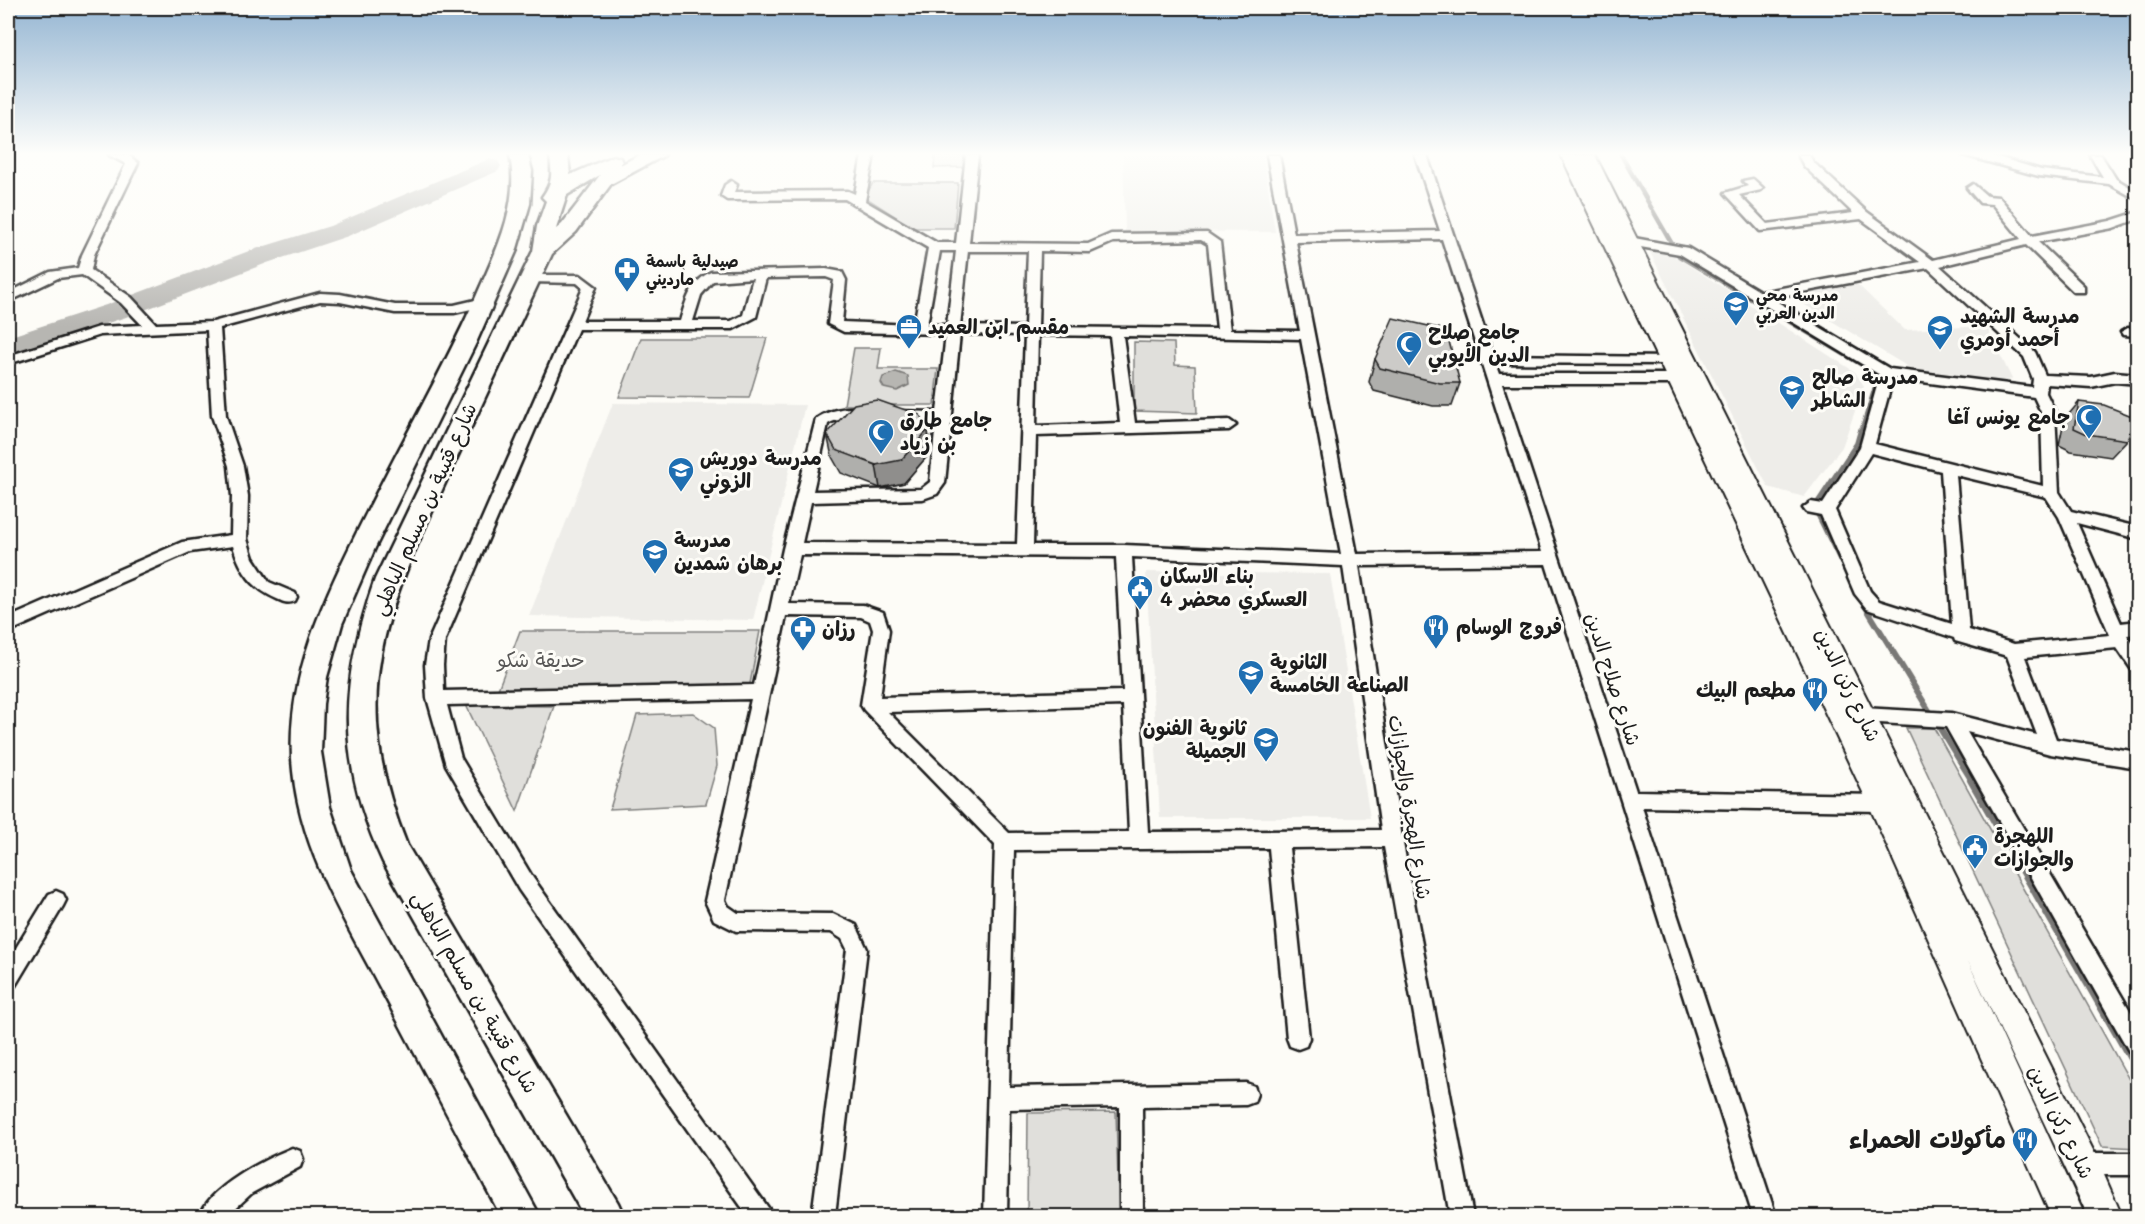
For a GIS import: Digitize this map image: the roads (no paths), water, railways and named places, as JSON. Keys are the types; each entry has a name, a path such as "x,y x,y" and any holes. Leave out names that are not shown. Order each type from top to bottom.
{"main road":[{"name":"شارع قتيبة بن مسلم الباهلي","path":"519,212 516,225 455,365 337,598 324,630 308,699 306,735 308,771 319,825 339,878 521,1216"},
{"path":"455,365 484,324 538,212"},
{"name":"شارع قتيبة بن مسلم الباهلي","path":"551,212 543,233 543,250 382,597 365,653 360,693 360,732 366,772 377,813 394,852 604,1216"},
{"path":"543,250 569,228 580,212"},
{"name":"شارع ركن الدين","path":"1596,212 1881,803 2068,1216"},
{"name":"شارع ركن الدين","path":"1615,212 2082,1164 2104,1216"}],"street":[{"path":"84,272 88,255 109,212"},
{"path":"876,212 934,247 1090,248 1111,238 1203,236 1214,243 1224,333"},
{"path":"803,497 923,494 932,490 938,483 966,212"},
{"name":"شارع الهجرة والجوازات","path":"1284,212 1350,560 1392,838 1462,1216"},
{"name":"شارع صلاح الدين","path":"1440,212 1765,1216"},
{"path":"1749,212 1764,228 1863,215"},
{"path":"1860,212 1931,264 2030,356 2048,412 2051,493 2066,515 2119,636 2138,664"},
{"path":"2005,212 2029,241 2079,289"},
{"path":"1758,296 1931,264 2113,224 2138,216"},
{"path":"1289,238 1447,235"},
{"path":"1629,241 1684,251 1887,373 2040,386 2091,382 2115,377 2138,379"},
{"path":"920,328 934,247"},
{"path":"1025,551 1034,330 1034,247"},
{"path":"8,298 55,275 84,272 126,300 152,328"},
{"path":"574,325 733,325 749,317 761,274"},
{"path":"685,326 700,283 707,278 716,275 837,275 840,280 836,324 844,328 1034,330 1116,334 1308,335"},
{"path":"530,278 580,279 590,287 437,640 434,665 436,698 452,760 526,884 762,1216"},
{"path":"8,360 99,331 213,326 320,297 340,298 395,309 454,309 484,302"},
{"path":"213,326 219,416 230,441 237,476 239,539 244,560 263,586 289,597"},
{"path":"1116,334 1128,428"},
{"path":"1487,358 1671,370"},
{"path":"1493,379 1671,370"},
{"path":"1887,373 1867,447 1819,509 1863,594 1873,605 1961,636 2014,651 2119,636 2138,627"},
{"path":"823,1215 857,949 849,932 833,923 736,922 722,913 715,901 791,549 821,422 826,417 835,415 944,417"},
{"path":"1030,430 1229,426"},
{"path":"1867,447 2051,493"},
{"path":"1948,466 1961,636"},
{"path":"2066,515 2138,533"},
{"path":"8,626 188,546 220,544 239,539"},
{"path":"791,549 1124,552 1350,560 1551,558"},
{"path":"1124,552 1139,839"},
{"path":"778,610 862,611 877,617 881,630 870,705"},
{"path":"2014,651 2050,746"},
{"path":"436,698 760,692"},
{"path":"870,705 1132,698"},
{"path":"870,705 1005,843 997,1098 996,1216"},
{"path":"1863,715 1951,720 2050,746 2138,760"},
{"path":"1951,720 2138,1044"},
{"path":"1630,799 1881,803"},
{"path":"1278,838 1298,1038"},
{"path":"1005,843 1139,839 1392,838"},
{"path":"8,979 56,900"},
{"path":"997,1098 1246,1094"},
{"path":"1131,1095 1132,1216"},
{"path":"211,1216 244,1185 292,1159"},
{"path":"2082,1164 2138,1164"}],"waterway":[{"path":"8,347 116,311 258,257 339,231 383,212"},
{"path":"1654,212 1679,256 1879,375 1861,432"},
{"path":"1842,563 1819,516 1818,503 1857,444 1861,430"},
{"path":"1859,596 1972,781"},
{"path":"1971,780 2138,1071"}],"place":[{"name":"صيدلية باسمة مارديني","path":"627,293"},
{"name":"مدرسة محي الدين العربي","path":"1736,327"},
{"name":"مقسم ابن العميد","path":"909,350"},
{"name":"مدرسة الشهيد أحمد أومري","path":"1940,351"},
{"name":"جامع صلاح الدين الأيوبي","path":"1409,367"},
{"name":"مدرسة صالح الشاطر","path":"1792,411"},
{"name":"جامع يونس آغا","path":"2089,440"},
{"name":"جامع طارق بن زياد","path":"881,455"},
{"name":"مدرسة دوريش الزوني","path":"681,493"},
{"name":"مدرسة برهان شمدين","path":"655,575"},
{"name":"بناء الاسكان العسكري محضر 4","path":"1140,611"},
{"name":"فروج الوسام","path":"1436,650"},
{"name":"رزان","path":"803,652"},
{"name":"الثانوية الصناعة الخامسة","path":"1251,696"},
{"name":"مطعم البيك","path":"1815,713"},
{"name":"ثانوية الفنون الجميلة","path":"1266,763"},
{"name":"اللهجرة والجوازات","path":"1975,870"},
{"name":"مأكولات الحمراء","path":"2025,1163"}],"park label":[{"name":"حديقة شكو","path":"541,660"}]}
